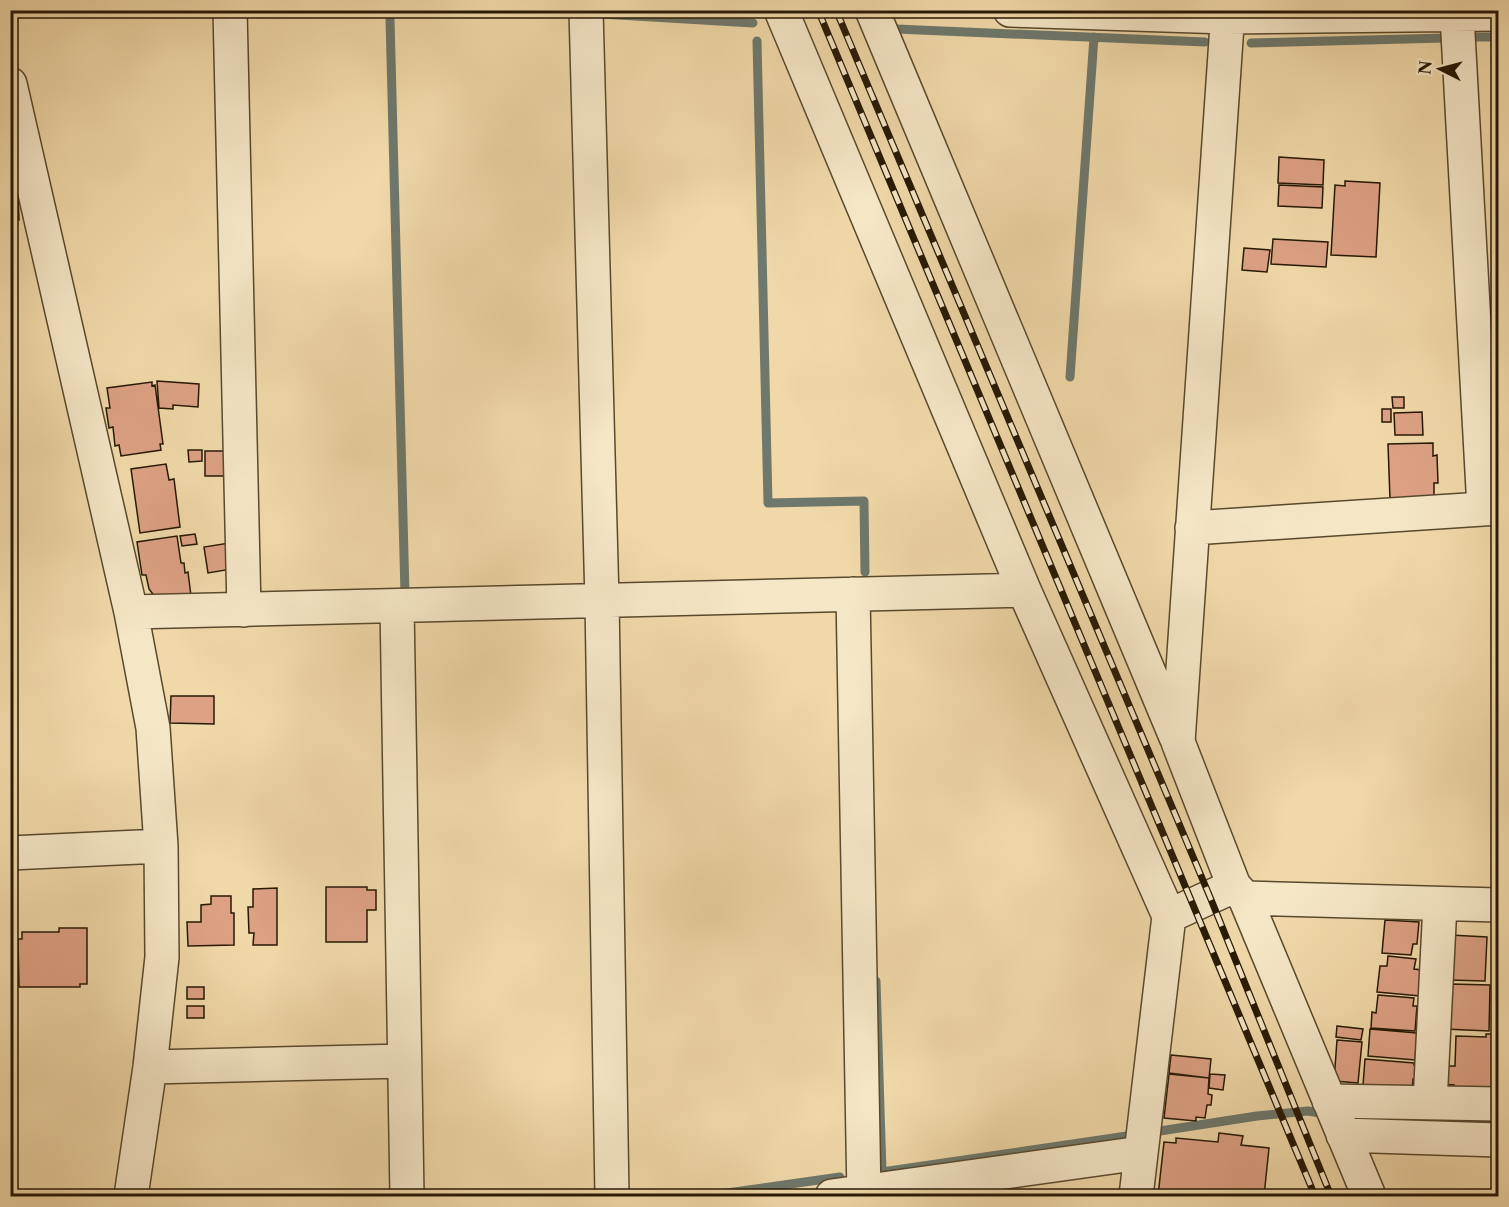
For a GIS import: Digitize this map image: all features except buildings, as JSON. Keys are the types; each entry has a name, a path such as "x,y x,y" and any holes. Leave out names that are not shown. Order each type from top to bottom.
{"street":[{"path":"230,10 244,610"},
{"path":"586,10 602,601 612,1197"},
{"path":"781,10 1024,590 1169,916 1136,1197"},
{"path":"872,10 1239,892 1369,1197"},
{"path":"1010,10 1228,14 1498,14"},
{"path":"1178,742 1228,14"},
{"path":"1192,528 1491,508 1457,15"},
{"path":"10,84 131,612 153,728 161,846 162,957 150,1067 131,1197"},
{"path":"131,612 1024,590"},
{"path":"854,594 864,1194"},
{"path":"397,606 407,1197"},
{"path":"10,853 161,846"},
{"path":"1169,916 1239,892 1440,904 1498,905"},
{"path":"1430,1103 1440,904"},
{"path":"150,1067 404,1061"},
{"path":"1329,1101 1498,1104"},
{"path":"1343,1135 1498,1140"},
{"path":"832,1197 1141,1153"}],"waterway":[{"path":"541,10 573,12"},
{"path":"601,14 753,23"},
{"path":"390,19 405,594"},
{"path":"896,29 1205,42"},
{"path":"1070,377 1094,37"},
{"path":"1474,37 1498,37"},
{"path":"1251,43 1445,38"},
{"path":"757,41 768,503 864,501 865,572"},
{"path":"1495,415 1498,467"},
{"path":"1498,731 1498,884"},
{"path":"876,981 882,1172 1127,1136"},
{"path":"1160,1131 1257,1116 1308,1111 1320,1113"},
{"path":"706,1196 840,1177"}],"railway":[{"path":"818,10 1315,1196"},
{"path":"836,10 1210,897 1331,1196"}]}
